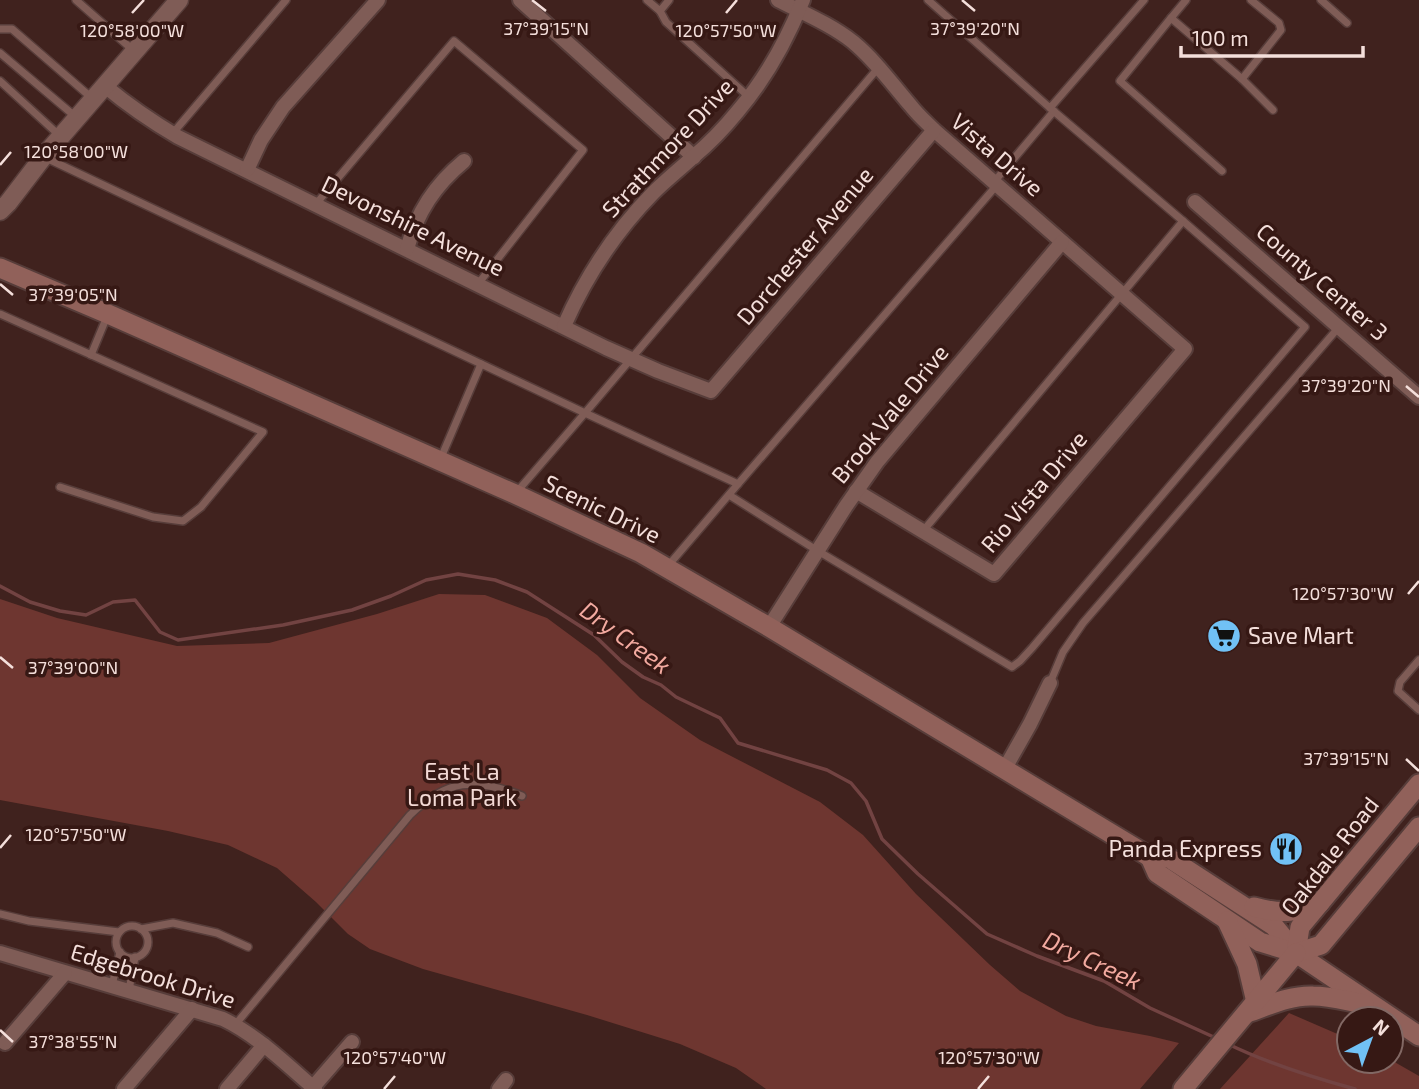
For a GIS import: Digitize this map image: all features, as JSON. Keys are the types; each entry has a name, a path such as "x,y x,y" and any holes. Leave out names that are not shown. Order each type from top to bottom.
{"main road":[{"name":"Scenic Drive","path":"0,268 515,494 641,554 769,627 1150,857 1169,858 1274,926 1296,953 1373,1005"},
{"name":"Oakdale Road","path":"1419,784 1300,927 1296,953 1321,945 1419,827"},
{"name":"Scenic Drive","path":"1150,857 1157,873 1226,919 1261,942 1296,953"},
{"path":"1239,903 1286,913 1321,902"},
{"path":"1226,919 1247,964 1251,1008"},
{"path":"1183,1089 1296,953"},
{"path":"1251,1008 1304,996 1369,1005"}],"street":[{"path":"3,203 179,0"},
{"path":"247,170 261,140 283,107 378,0"},
{"path":"520,0 694,157"},
{"name":"Vista Drive","path":"778,0 801,5 853,43 879,67 934,130 1185,349"},
{"name":"Strathmore Drive","path":"564,326 576,299 608,246 631,217 654,191 716,136 749,97 778,54 801,5"},
{"name":"Devonshire Avenue","path":"99,92 135,110 173,134 478,284 658,371 711,391"},
{"name":"Dorchester Avenue","path":"711,391 934,130"},
{"path":"407,249 412,231 428,200 450,173 464,161"},
{"name":"County Center 3","path":"1195,202 1419,397"},
{"name":"Brook Vale Drive","path":"769,627 877,461 1062,242"},
{"name":"Rio Vista Drive","path":"856,491 994,574 1185,349"},
{"path":"1004,770 1050,683"},
{"name":"Edgebrook Drive","path":"0,953 235,1024 314,1088"},
{"path":"5,1043 65,973"},
{"path":"124,1089 192,1009"},
{"path":"314,1088 352,1042"},
{"path":"227,1089 264,1045"}],"lane":[{"path":"76,0 135,51"},
{"path":"173,134 286,0"},
{"path":"647,0 660,11 666,22 749,97"},
{"path":"660,11 669,0"},
{"path":"729,495 1012,667 1020,662 1305,327 928,0"},
{"path":"666,568 995,184 1052,109 1144,0"},
{"path":"1186,0 1120,81 1222,171"},
{"path":"1242,79 1281,30 1279,23 1251,0"},
{"path":"1321,0 1347,23"},
{"path":"1171,18 1242,79 1273,110"},
{"path":"0,29 12,29 99,92"},
{"path":"316,204 454,41 583,150 478,284"},
{"path":"0,53 77,118"},
{"path":"515,494 879,67"},
{"path":"0,81 61,137"},
{"path":"44,156 738,484"},
{"path":"923,531 1183,221"},
{"path":"0,314 263,432 201,507 183,522 153,517 60,487"},
{"path":"91,355 108,314"},
{"path":"1050,683 1063,652 1083,623 1339,327"},
{"path":"440,461 481,364"},
{"path":"1419,660 1400,682 1398,691 1419,710"},
{"path":"235,1024 410,815 430,797 444,789 473,784 497,787 522,796"},
{"path":"0,914 29,922 119,932"},
{"path":"141,929 147,937 146,947 140,955 124,956 116,942 122,929 132,926 141,929 173,923 217,933 248,947"},
{"path":"112,986 120,952"},
{"path":"129,991 135,957"}],"green space":[{"name":"East La Loma Park","path":"439,594 485,595 547,618 597,655 640,698 700,740 820,802 863,835 916,894 1020,991 1066,1016 1096,1026 1179,1043 1140,1089 766,1089 736,1068 680,1044 423,969 370,949 348,934 277,868 228,845 168,831 0,800 0,599 57,618 177,646 269,643"},
{"path":"1289,1013 1335,1033 1335,1075 1405,1075 1405,1068 1419,1076 1419,1089 1220,1089"}],"waterway":[{"name":"Dry Creek","path":"0,586 30,602 86,615 113,602 135,600 160,632 178,640 283,625 352,610 426,580 458,574 495,580 527,592 594,635 622,662 643,677 661,685 676,697 720,718 738,743 827,770 851,783 866,801 882,839 987,934 1104,981 1150,1008 1218,1039"},
{"name":"Dry Creek","path":"1228,1044 1290,1070 1355,1089"}],"place":[{"name":"Save Mart","path":"1224,636"},
{"name":"Panda Express","path":"1286,849"}]}
